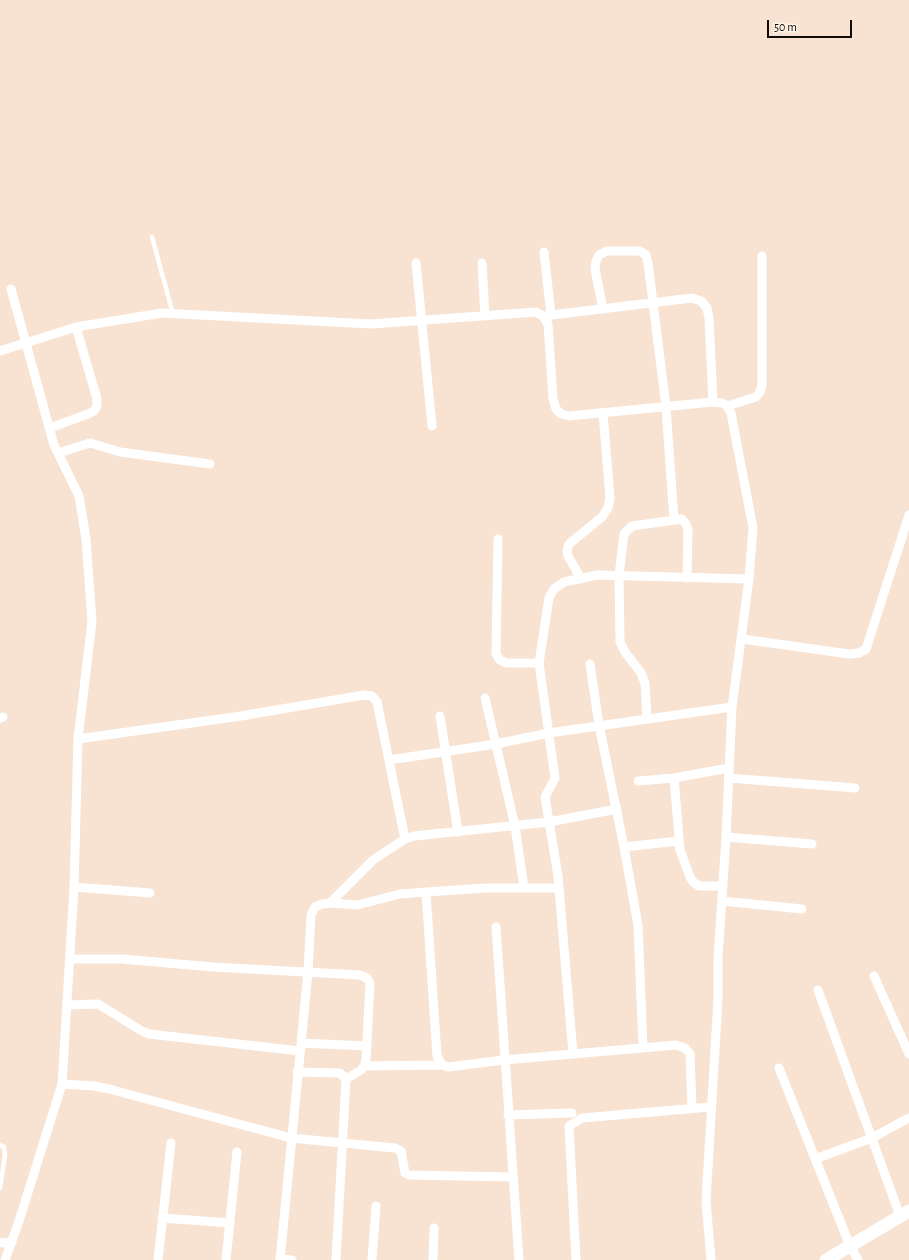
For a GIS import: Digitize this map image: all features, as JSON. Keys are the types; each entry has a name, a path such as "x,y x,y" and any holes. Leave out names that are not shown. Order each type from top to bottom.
{"street":[{"path":"603,309 595,269 596,261 599,255 607,251 636,251 646,256 666,406 674,520"},
{"path":"544,252 547,315 556,409 561,414 569,416 713,402 722,403 727,406 731,413 753,528 742,639 732,707 726,837 718,957 718,999 710,1107 706,1201 711,1260"},
{"path":"727,406 756,397 762,386 762,256"},
{"path":"416,263 420,321 432,426"},
{"path":"482,263 485,316"},
{"path":"5,1260 62,1084 74,887 78,740 92,621 86,539 79,496 58,453 11,289"},
{"path":"0,351 27,341 76,327 149,314 371,324 536,312 547,315 692,298 701,301 707,308 713,402"},
{"path":"50,428 88,414 94,411 97,406 97,399 76,327"},
{"path":"581,578 568,556 567,550 569,544 602,517 608,508 610,498 603,413"},
{"path":"58,453 90,442 120,452 210,464"},
{"path":"742,639 849,654 860,653 866,649 909,515"},
{"path":"647,719 645,683 641,673 625,652 620,642 619,576 624,534 632,526 682,519 688,530 687,578"},
{"path":"498,539 496,654 500,660 506,663 539,663"},
{"path":"573,1054 559,888 545,797 555,778 539,663 548,598 554,589 564,582 597,575 749,579"},
{"path":"590,664 599,725 624,847 639,938 643,1048"},
{"path":"78,740 241,716 364,695 372,696 377,702 405,839"},
{"path":"485,698 515,826 524,888"},
{"path":"390,760 496,744 549,733 599,725 732,707"},
{"path":"440,716 458,832"},
{"path":"638,781 674,778 729,768"},
{"path":"674,778 680,850 693,882 700,886 723,886"},
{"path":"729,778 855,788"},
{"path":"330,903 373,860 405,839 414,836 549,822 616,809"},
{"path":"726,837 812,844"},
{"path":"624,847 679,840"},
{"path":"74,887 150,893"},
{"path":"292,1260 280,1259 297,1072 308,972 311,914 315,907 330,903 357,905 400,894 486,888 559,888"},
{"path":"426,892 437,1056 442,1065"},
{"path":"722,901 802,909"},
{"path":"496,927 519,1260"},
{"path":"70,959 122,959 213,967 360,975 367,978 370,983 367,1046 364,1066"},
{"path":"874,976 909,1054"},
{"path":"818,990 872,1138 905,1213 826,1260"},
{"path":"67,1005 98,1004 142,1032 149,1034 300,1047 367,1046"},
{"path":"346,1079 364,1066 442,1065 448,1067 504,1060 676,1045 685,1048 690,1054 692,1108"},
{"path":"779,1068 850,1246 858,1260"},
{"path":"297,1072 340,1073 346,1079 336,1260"},
{"path":"62,1084 94,1086 291,1138 395,1148 401,1151 405,1173 409,1175 513,1177"},
{"path":"576,1260 569,1126 582,1118 710,1107"},
{"path":"508,1115 572,1113"},
{"path":"815,1159 872,1138 909,1118"},
{"path":"158,1260 171,1143"},
{"path":"226,1260 237,1152"},
{"path":"372,1260 376,1206"},
{"path":"162,1218 230,1223"},
{"path":"433,1260 434,1228"},
{"path":"0,1243 12,1242"}],"lane":[{"path":"152,237 173,314"},
{"path":"0,1145 4,1147 5,1155 0,1188"}]}
